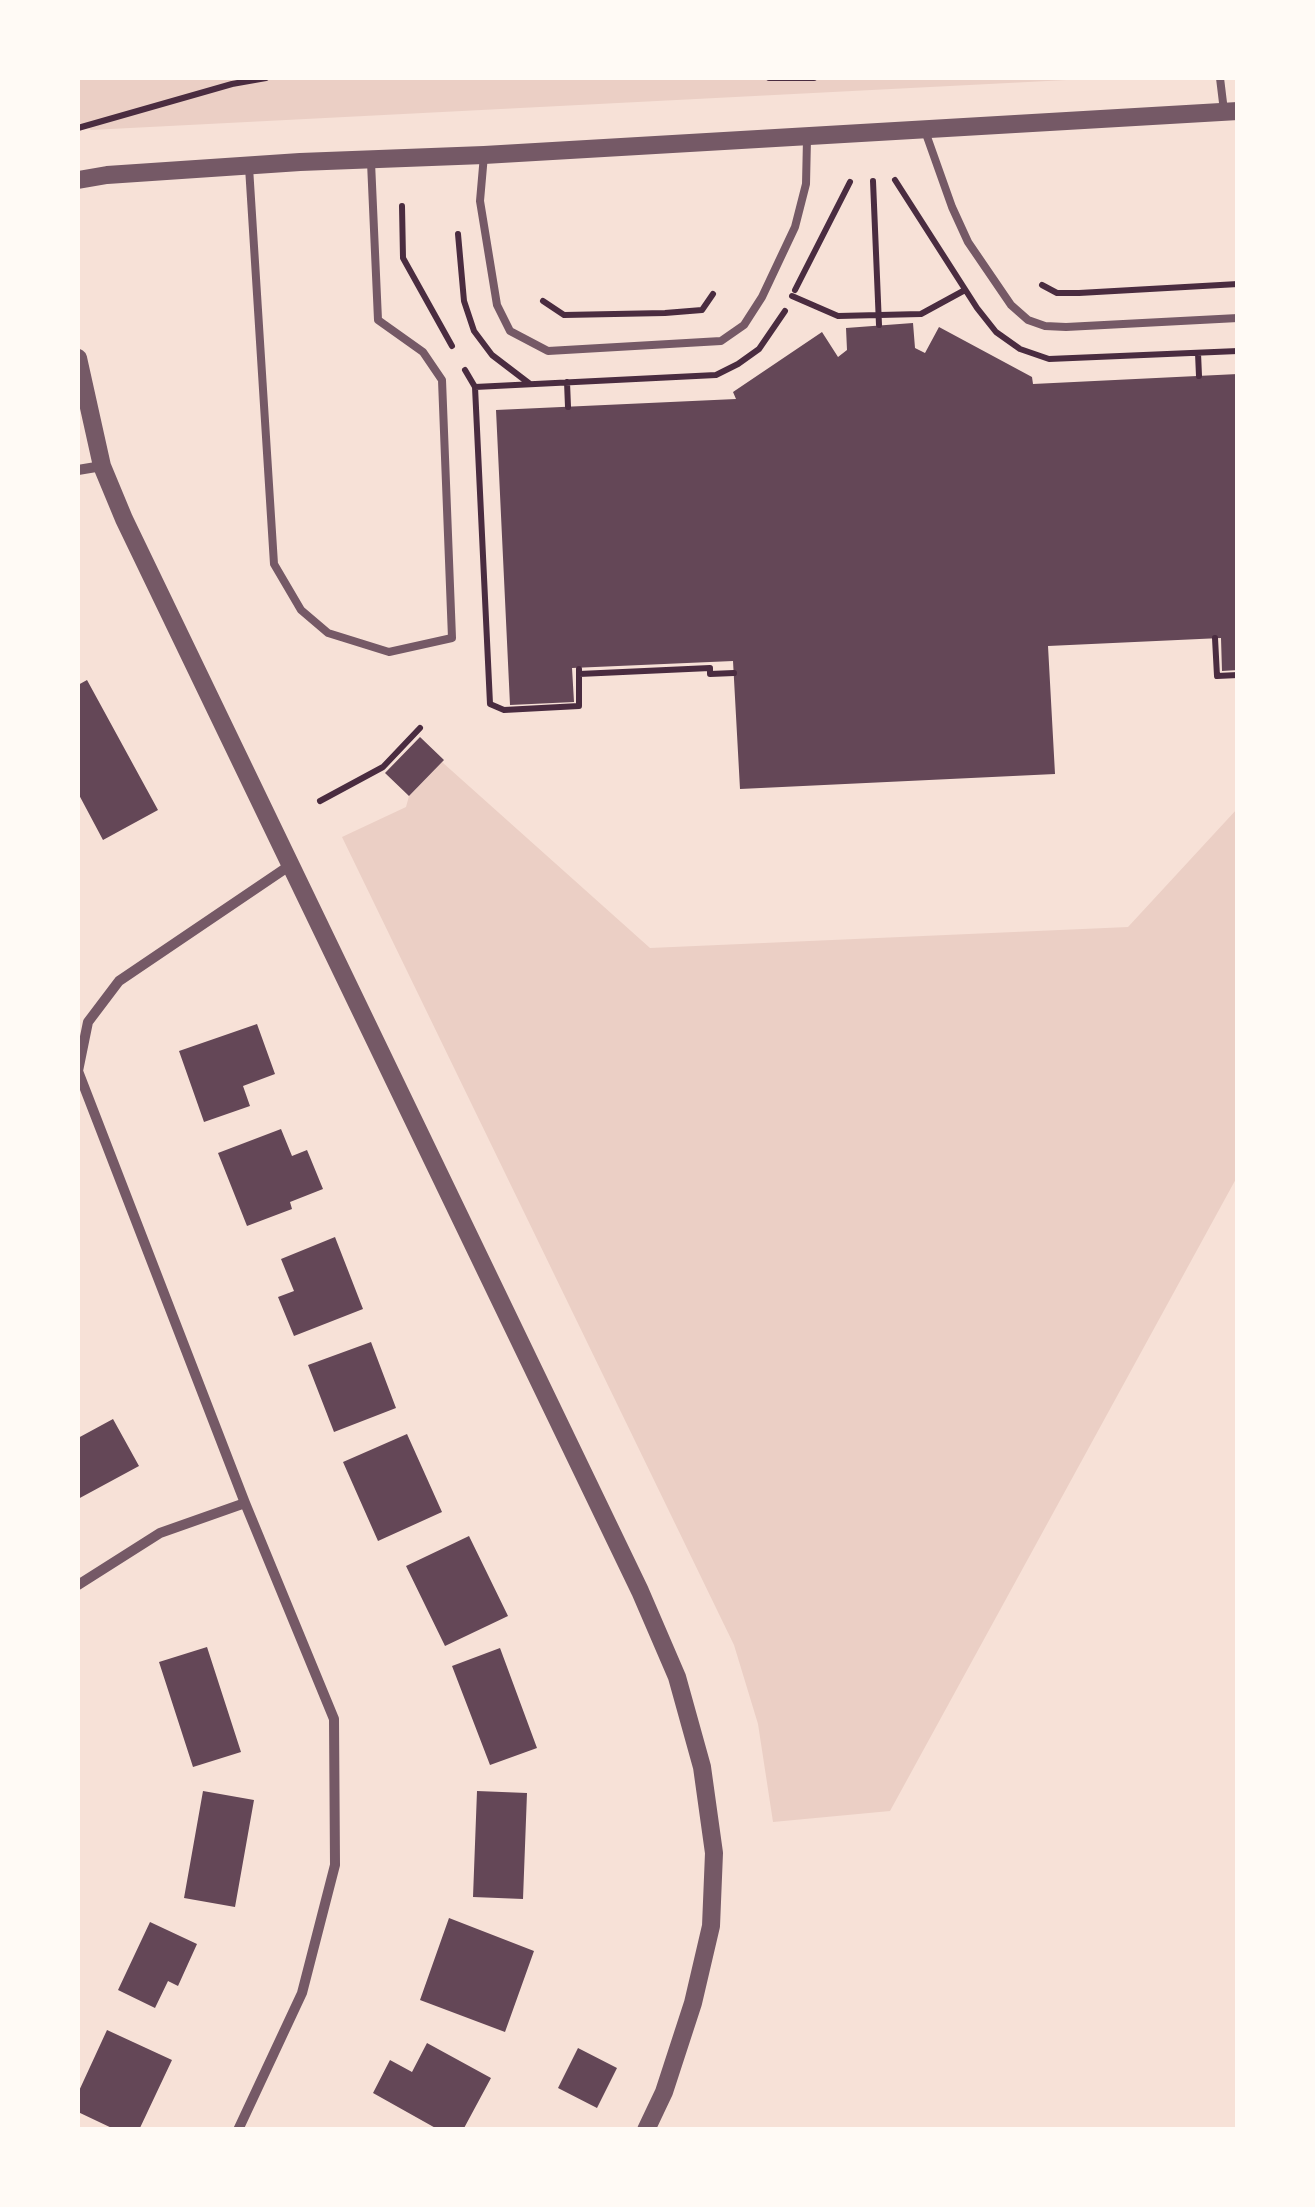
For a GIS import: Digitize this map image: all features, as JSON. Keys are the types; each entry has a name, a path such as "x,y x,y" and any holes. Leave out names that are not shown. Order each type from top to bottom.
{"street":[{"path":"78,180 371,158 484,155 1231,111"},
{"path":"78,358 102,466 124,519 640,1591 677,1678 702,1766 714,1852 711,1926 693,2003 664,2092 646,2130"},
{"path":"78,470 102,466"},
{"path":"238,2130 302,1994 335,1864 334,1719 245,1504 78,1071 88,1022 119,980 293,864"},
{"path":"78,1585 160,1533 245,1504"}],"lane":[{"path":"1220,78 1231,111"},
{"path":"923,127 968,242 1011,305 1028,320 1066,328 1238,318"},
{"path":"484,155 480,201 497,305 510,332 548,352 721,341 744,325 762,297 795,227 806,184 807,135"},
{"path":"249,166 274,564 301,610 328,633 389,652 452,638 442,380 422,352 378,320 371,158"}],"path":[{"path":"78,128 266,78"},
{"path":"769,78 814,78"},
{"path":"873,181 878,326"},
{"path":"1042,285 1057,293 1079,293 1238,284"},
{"path":"792,296 838,316 921,314 965,290"},
{"path":"543,301 564,315 665,313 702,310 713,294"},
{"path":"1198,352 1199,376"},
{"path":"567,382 568,407"},
{"path":"1215,638 1217,676 1238,676"},
{"path":"490,704 504,710 579,706 579,671 710,668 710,674 734,673"},
{"path":"320,801 367,780 420,728"}],"shaded area":[{"path":"78,78 1106,78 91,130 78,122"},
{"path":"442,762 650,948 1128,927 1237,809 1237,1177 890,1811 773,1822 758,1724 734,1645 342,837 406,807 409,796"}],"building":[{"path":"913,323 915,348 925,353 939,327 1032,377 1033,384 1238,374 1238,670 1222,671 1221,638 1048,646 1055,774 740,789 733,661 572,668 574,702 510,705 496,410 736,399 733,392 822,332 838,357 847,350 846,328"},
{"path":"87,680 158,810 103,840 78,793 78,685"},
{"path":"420,737 444,760 409,796 385,773"},
{"path":"257,1024 275,1074 243,1086 250,1106 204,1122 179,1051"},
{"path":"281,1129 292,1156 307,1150 323,1189 290,1202 292,1209 247,1226 218,1153"},
{"path":"335,1237 363,1309 294,1336 278,1297 294,1291 281,1259"},
{"path":"371,1342 396,1408 334,1432 308,1365"},
{"path":"113,1419 139,1466 78,1499 78,1438"},
{"path":"407,1434 442,1512 378,1541 343,1462"},
{"path":"469,1536 508,1616 445,1646 406,1566"},
{"path":"207,1647 241,1752 193,1767 159,1662"},
{"path":"500,1648 537,1748 490,1765 452,1666"},
{"path":"203,1791 254,1800 235,1907 184,1898"},
{"path":"477,1791 527,1793 523,1899 473,1897"},
{"path":"449,1918 534,1951 505,2032 420,2000"},
{"path":"150,1922 197,1944 178,1986 168,1981 155,2008 118,1990"},
{"path":"107,2030 172,2060 139,2130 116,2130 78,2112 78,2093"},
{"path":"427,2043 491,2078 463,2130 439,2130 373,2093 390,2060 412,2072"},
{"path":"578,2048 617,2068 597,2108 558,2088"}]}
